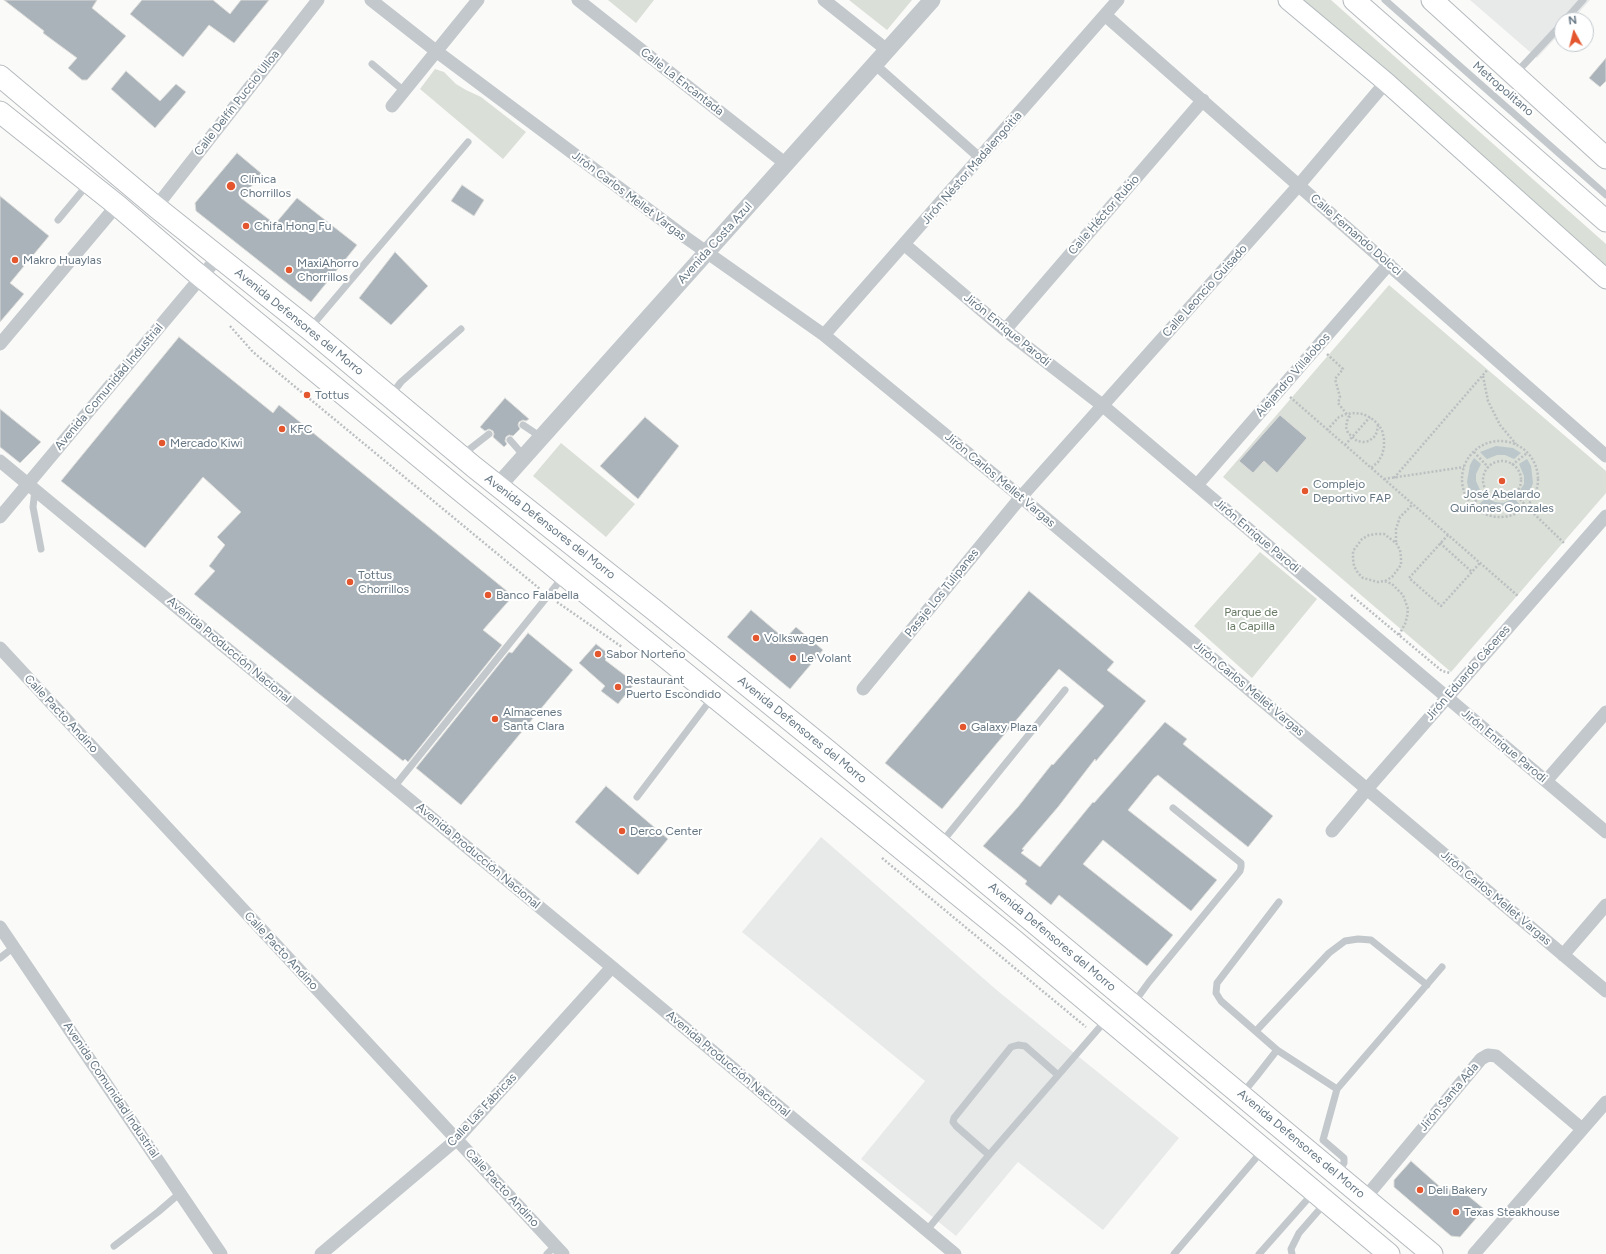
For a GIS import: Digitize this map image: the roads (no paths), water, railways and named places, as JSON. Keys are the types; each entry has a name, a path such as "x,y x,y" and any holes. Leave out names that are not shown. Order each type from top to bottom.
{"main road":[{"path":"1288,0 1386,82 1606,280"},
{"path":"1354,0 1606,221"},
{"path":"1432,0 1606,158"},
{"name":"Avenida Defensores del Morro","path":"0,76 156,207 309,329 498,486 653,608 940,844 1432,1254"},
{"path":"0,112 117,205 201,277 564,575 1010,938 1388,1254"},
{"path":"1010,938 1027,916"}],"street":[{"name":"Calle Delfín Puccio Ulloa","path":"156,207 318,0"},
{"name":"Jirón Carlos Mellet Vargas","path":"371,0 436,51 706,253 824,335 1021,496 1606,991"},
{"path":"392,106 478,0"},
{"name":"Calle La Encantada","path":"578,0 786,164"},
{"path":"824,0 887,50"},
{"name":"Avenida Costa Azul","path":"498,486 932,0"},
{"name":"Jirón Néstor Madalengoitia","path":"824,335 905,245 1118,0"},
{"name":"Calle Fernando Dolcci","path":"1105,15 1606,456"},
{"path":"874,64 980,158"},
{"name":"Calle Leoncio Guisado","path":"1021,496 1299,186 1386,82"},
{"name":"Calle Héctor Rubio","path":"1005,330 1203,100"},
{"path":"0,344 117,205"},
{"name":"Jirón Enrique Parodi","path":"905,245 1005,330 1102,405 1606,832"},
{"name":"Avenida Comunidad Industrial","path":"0,517 32,487 218,257"},
{"name":"Alejandro Villalobos","path":"1197,485 1389,264"},
{"name":"Avenida Producción Nacional","path":"0,461 612,967 955,1254"},
{"name":"Pasaje Los Tulipanes","path":"863,689 1021,496"},
{"name":"Jirón Eduardo Cáceres","path":"1332,831 1606,516"},
{"name":"Calle Pacto Andino","path":"0,648 456,1140 555,1251"},
{"path":"1546,781 1606,712"},
{"path":"1563,955 1606,905"},
{"name":"Avenida Comunidad Industrial","path":"0,927 221,1254"},
{"name":"Calle Las Fábricas","path":"321,1254 456,1140 612,967"},
{"name":"Jirón Santa Ada","path":"1365,1198 1481,1059 1488,1055 1496,1056 1582,1129"},
{"path":"1474,1254 1606,1102"}],"lane":[{"name":"Metropolitano","path":"1385,0 1606,195"},
{"path":"1572,12 1583,0"},
{"path":"1515,74 1554,33"},
{"path":"372,64 404,91"},
{"path":"309,329 468,142"},
{"path":"58,220 89,183"},
{"path":"389,396 401,382 461,329"},
{"path":"523,425 541,438"},
{"path":"461,456 489,434"},
{"path":"510,440 524,456"},
{"path":"32,487 33,507 41,549"},
{"path":"394,787 564,575"},
{"path":"940,844 1065,690"},
{"path":"637,798 714,697"},
{"path":"1133,1004 1240,871 1241,867 1241,863 1173,808"},
{"path":"1279,902 1217,983 1216,993 1221,1001 1277,1050 1336,1089"},
{"path":"1256,1031 1329,953 1345,941 1358,939 1371,940 1427,985"},
{"path":"0,958 14,947"},
{"path":"1337,1174 1344,1163 1344,1158 1323,1140 1336,1089 1442,967"},
{"path":"927,1230 989,1155 1107,1019"},
{"path":"989,1155 953,1122 954,1118 1011,1047 1018,1045 1025,1046 1058,1075"},
{"path":"1241,1094 1256,1078 1277,1050"},
{"path":"1174,1254 1263,1149"},
{"path":"114,1246 180,1193"},
{"path":"1260,1254 1320,1197"},
{"path":"1292,1254 1291,1249 1320,1197"}],"place":[{"name":"Clínica Chorrillos","path":"231,186"},
{"name":"Chifa Hong Fu","path":"246,226"},
{"name":"Makro Huaylas","path":"15,260"},
{"name":"MaxiAhorro Chorrillos","path":"289,270"},
{"name":"Tottus","path":"307,395"},
{"name":"KFC","path":"282,429"},
{"name":"Mercado Kiwi","path":"162,443"},
{"name":"José Abelardo Quiñones Gonzales","path":"1502,481"},
{"name":"Complejo Deportivo FAP","path":"1305,491"},
{"name":"Tottus Chorrillos","path":"350,582"},
{"name":"Banco Falabella","path":"488,595"},
{"name":"Volkswagen","path":"756,638"},
{"name":"Sabor Norteño","path":"598,654"},
{"name":"Le Volant","path":"793,658"},
{"name":"Restaurant Puerto Escondido","path":"618,687"},
{"name":"Almacenes Santa Clara","path":"495,719"},
{"name":"Galaxy Plaza","path":"963,727"},
{"name":"Derco Center","path":"622,831"},
{"name":"Deli Bakery","path":"1420,1190"},
{"name":"Texas Steakhouse","path":"1456,1212"}],"park label":[{"name":"Parque de la Capilla","path":"1251,619"}]}
